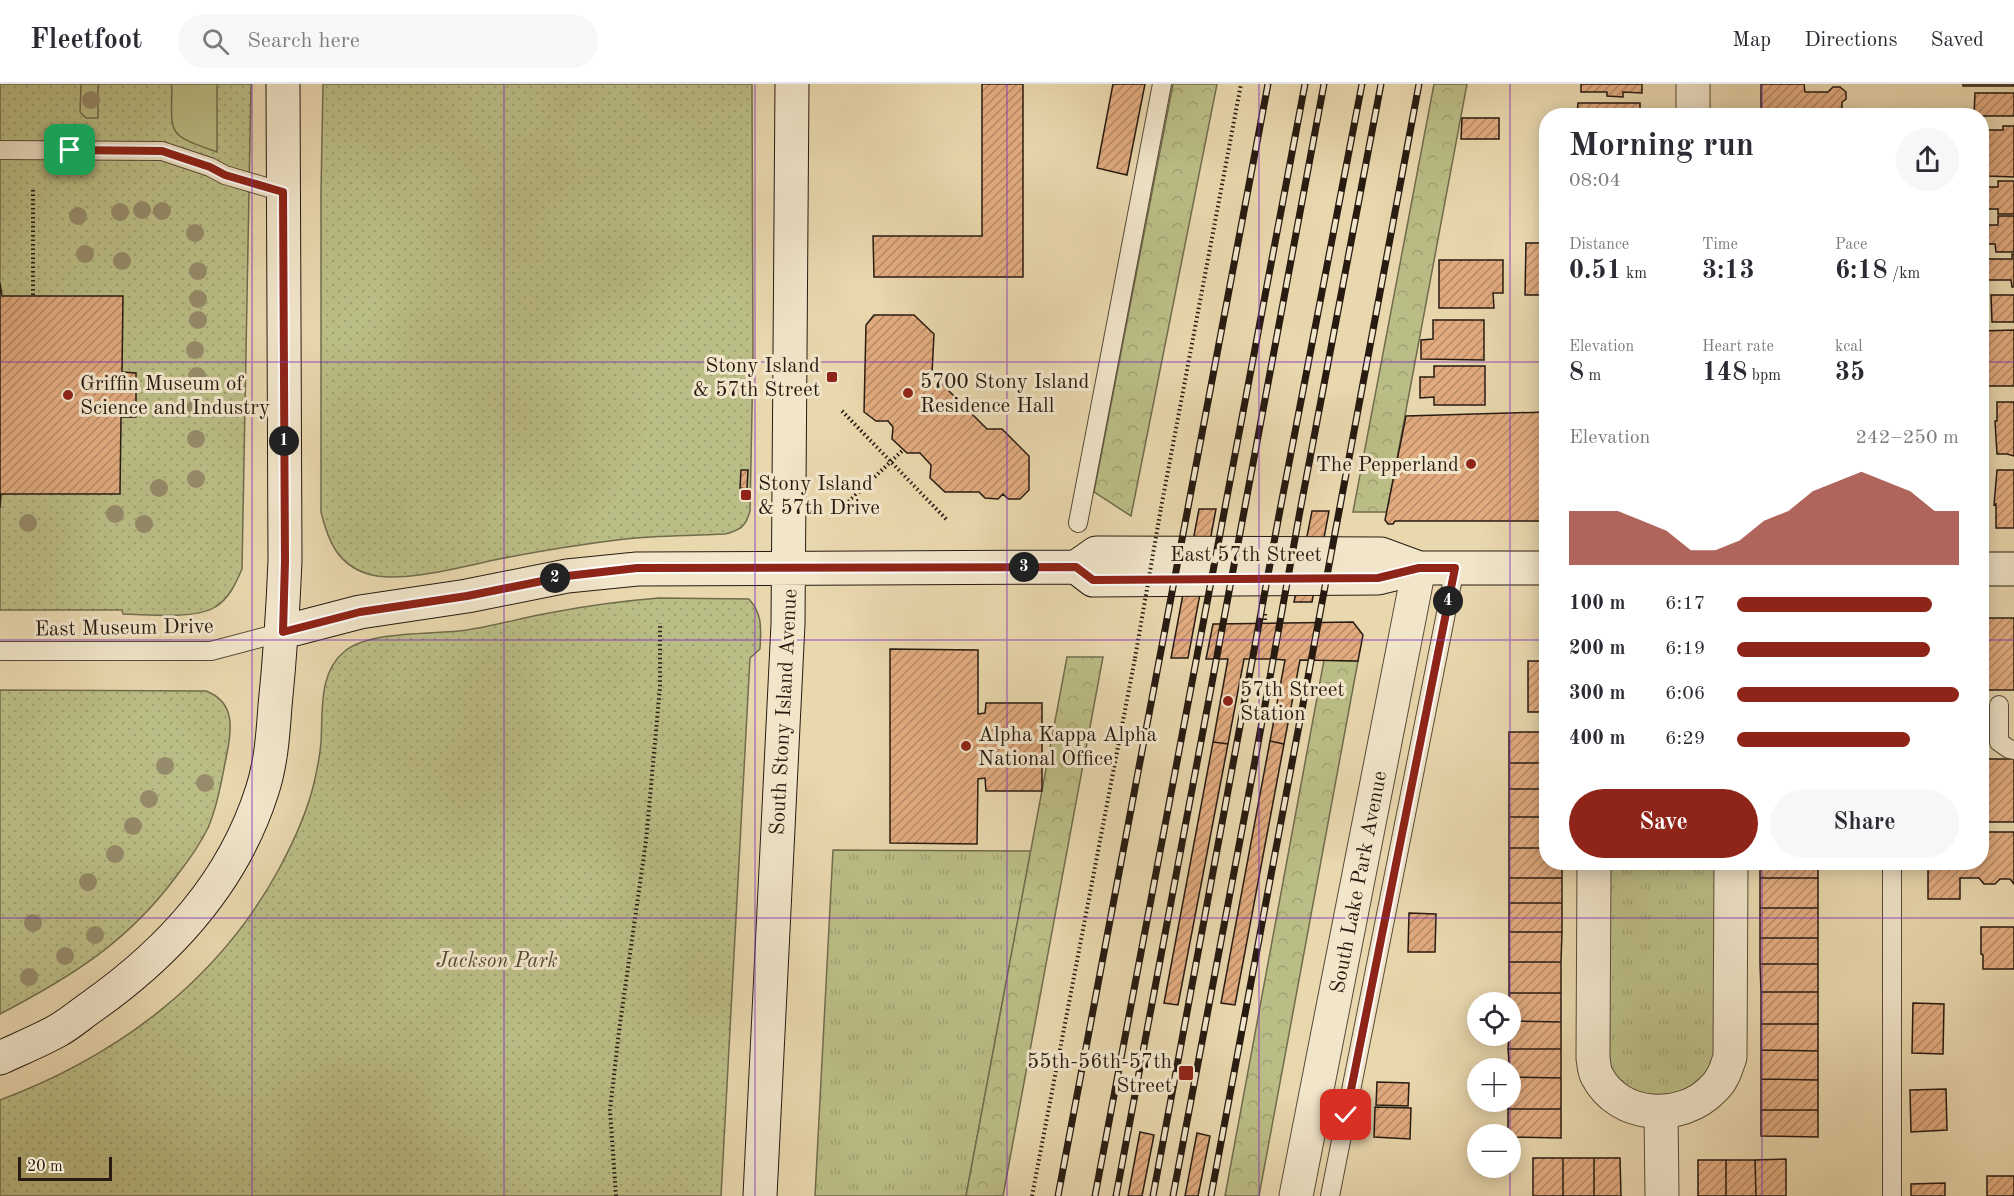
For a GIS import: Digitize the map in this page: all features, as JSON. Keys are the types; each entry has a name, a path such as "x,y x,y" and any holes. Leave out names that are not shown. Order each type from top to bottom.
{"street":[{"path":"0,1059 58,1030 117,989 176,937 211,893 231,863 248,832 263,789 272,742 283,632 285,561 283,84"},
{"name":"South Stony Island Avenue","path":"760,1196 790,569 792,84"},
{"path":"1693,84 1693,108"},
{"name":"East 57th Street","path":"283,632 360,612 467,596 567,576 666,567 790,569 1076,567 1096,553 1381,554 1419,568 1539,568"},
{"name":"South Lake Park Avenue","path":"1296,1196 1419,568"},
{"path":"1989,569 2014,569"},
{"path":"1594,870 1593,1058 1596,1076 1606,1089 1619,1099 1638,1109 1661,1112 1684,1108 1701,1100 1724,1076 1730,1056 1731,870"},
{"path":"1661,1112 1662,1196"}],"lane":[{"path":"1078,522 1162,84"},
{"path":"0,150 162,151 210,167 225,175 283,192"},
{"path":"1330,1196 1455,568"},
{"name":"East Museum Drive","path":"0,651 211,651 283,632"},
{"path":"1999,705 1999,742 2009,750 2014,750"},
{"path":"1892,870 1892,1196"}],"path":[{"path":"1032,1196 1135,658 1241,84"},
{"path":"33,190 33,296"},
{"path":"842,411 947,520"},
{"path":"842,508 903,450"},
{"path":"1265,614 1265,623"},
{"path":"616,1196 611,1135 612,1091 646,842 660,687 660,623"}],"green space":[{"path":"0,84 251,84 242,569 228,595 220,604 207,611 184,615 157,615 123,614 122,610 0,610"},
{"path":"81,84 98,84 98,118 86,118 80,112"},
{"path":"172,84 217,84 217,152 181,137 175,131 172,114"},
{"path":"323,84 752,84 753,360 750,511 742,527 725,534 662,536 577,545 433,573 397,577 368,574 349,565 342,558 331,542 321,512"},
{"path":"1173,84 1217,84 1131,516 1094,492"},
{"path":"1434,84 1467,84 1387,512 1353,512"},
{"name":"Jackson Park","path":"659,598 749,599 757,611 760,622 760,649 750,658 721,1196 0,1196 0,1100 85,1061 124,1037 161,1010 227,946 255,909 285,858 308,805 319,757 326,681 336,660 345,651 357,644 387,636 467,630 576,608"},
{"path":"1067,657 1103,657 1003,1196 966,1196"},
{"path":"1324,660 1358,661 1259,1196 1225,1196"},
{"path":"0,690 206,691 222,702 227,709 230,725 229,744 208,828 190,858 159,898 140,919 98,955 52,986 0,1014"},
{"path":"833,850 1031,851 966,1196 815,1196"},
{"path":"1594,870 1731,870 1730,1057 1684,1108 1606,1089"}],"building":[{"path":"982,84 1023,84 1023,277 874,277 873,236 982,236"},
{"path":"1113,84 1145,84 1127,175 1097,168"},
{"path":"1581,84 1642,84 1642,93 1623,92 1623,97 1607,96 1607,92 1581,92"},
{"path":"1761,84 1804,84 1805,92 1828,92 1833,87 1840,87 1846,92 1842,108 1761,108"},
{"path":"1963,84 2014,84 2014,86 1963,86"},
{"path":"1975,93 2014,93 2014,116 1989,116 1989,108 1974,108"},
{"path":"1578,103 1640,103 1640,108 1578,108"},
{"path":"1462,118 1499,118 1499,139 1461,139"},
{"path":"2003,126 2014,126 2014,177 1989,176 1989,130 2003,130"},
{"path":"1998,181 2014,181 2014,214 1998,214 1998,209 1989,209 1989,187 1998,187"},
{"path":"1998,216 2014,216 2014,252 1996,252 1995,244 1989,244 1989,225 1998,225"},
{"path":"1526,243 1539,243 1539,295 1525,295"},
{"path":"2012,254 2014,254 2014,287 2012,287 2011,280 1989,280 1989,259 2012,259"},
{"path":"1439,260 1503,260 1503,293 1493,293 1494,308 1439,308"},
{"name":"Griffin Museum of Science and Industry","path":"0,283 2,296 123,296 122,372 136,373 136,417 121,417 120,494 1,494 0,508"},
{"path":"1991,295 2014,295 2014,322 1992,322"},
{"name":"5700 Stony Island Residence Hall","path":"874,315 914,315 934,334 932,374 987,429 1002,429 1029,456 1029,490 1020,499 1008,499 1003,494 998,499 985,498 979,492 945,492 930,478 931,465 920,453 907,453 892,439 893,427 888,421 876,421 864,412 866,325"},
{"path":"1433,320 1484,320 1484,360 1421,359 1421,340 1433,339"},
{"path":"2014,330 2014,386 1989,386 1989,331"},
{"path":"1434,366 1485,366 1485,405 1434,405 1434,397 1420,398 1420,377 1434,377"},
{"path":"1997,402 2014,402 2014,456 1997,454 1995,421 1997,421"},
{"name":"The Pepperland","path":"1539,412 1539,521 1395,521 1393,524 1388,524 1385,520 1406,416"},
{"path":"741,470 748,470 747,489 740,488"},
{"path":"1997,470 2014,470 2014,528 1996,528 1996,504 1994,505"},
{"path":"1199,509 1216,509 1188,658 1171,658"},
{"path":"1312,511 1329,511 1312,602 1294,602"},
{"path":"1989,618 2014,618 2014,690 1989,690"},
{"name":"57th Street Station","path":"1353,622 1363,635 1358,661 1300,660 1284,744 1270,741 1285,660 1272,659 1244,659 1228,744 1213,742 1228,659 1206,659 1213,624"},
{"name":"Alpha Kappa Alpha National Office","path":"890,649 978,650 978,714 985,713 986,703 1042,703 1042,791 986,791 985,778 978,779 977,844 890,843"},
{"path":"1528,661 1539,661 1539,712 1528,712"},
{"path":"1509,732 1539,732 1539,763 1509,763"},
{"path":"1270,741 1284,744 1235,1005 1221,1003"},
{"path":"1213,742 1228,744 1178,1005 1164,1003"},
{"path":"1989,759 2014,759 2014,822 1989,822"},
{"path":"1509,763 1539,763 1539,789 1509,789"},
{"path":"1509,789 1539,789 1539,817 1509,817"},
{"path":"1509,817 1539,817 1539,848 1509,848"},
{"path":"1989,832 2014,832 2014,884 2010,879 2000,879 1995,884 1984,884 1979,878 1960,878 1960,899 1928,899 1928,870 1989,870"},
{"path":"1509,848 1539,848 1539,870 1562,870 1562,878 1509,878"},
{"path":"1760,870 1818,870 1818,878 1760,878"},
{"path":"1509,878 1562,878 1562,903 1509,903"},
{"path":"1760,878 1818,878 1818,908 1760,908"},
{"path":"1509,903 1562,903 1562,932 1509,932"},
{"path":"1760,908 1818,908 1818,938 1760,938"},
{"path":"1409,913 1436,914 1435,952 1408,952"},
{"path":"1981,927 2014,927 2014,969 1983,969"},
{"path":"1509,932 1562,932 1561,962 1509,962"},
{"path":"1760,938 1818,938 1818,964 1760,964"},
{"path":"1509,962 1561,962 1561,993 1509,992"},
{"path":"1760,964 1818,964 1818,992 1761,992"},
{"path":"1761,992 1818,992 1818,1024 1761,1024"},
{"path":"1521,993 1561,993 1561,1022 1521,1021"},
{"path":"1913,1003 1944,1004 1943,1054 1912,1053"},
{"path":"1521,1021 1561,1022 1561,1049 1508,1049 1508,1046 1521,1046"},
{"path":"1761,1024 1818,1024 1818,1051 1761,1050"},
{"path":"1508,1049 1561,1049 1561,1078 1521,1077 1521,1058 1509,1058"},
{"path":"1761,1050 1818,1051 1818,1080 1761,1079"},
{"path":"1521,1077 1561,1078 1561,1109 1521,1109"},
{"path":"1761,1079 1818,1080 1818,1110 1761,1110"},
{"path":"1377,1082 1409,1083 1408,1106 1376,1105"},
{"path":"1946,1089 1947,1130 1911,1132 1910,1090"},
{"path":"1375,1107 1411,1108 1410,1139 1374,1137"},
{"path":"1521,1109 1561,1109 1561,1138 1521,1137 1521,1124 1508,1124 1508,1112 1521,1112"},
{"path":"1761,1110 1818,1110 1818,1137 1761,1136"},
{"path":"1140,1132 1154,1135 1142,1196 1128,1196"},
{"path":"1197,1133 1210,1136 1198,1196 1185,1196"},
{"path":"1533,1158 1563,1158 1563,1196 1533,1196"},
{"path":"1563,1158 1594,1158 1594,1196 1563,1196"},
{"path":"1594,1158 1620,1158 1621,1196 1594,1196"},
{"path":"1786,1159 1786,1196 1756,1196 1755,1160"},
{"path":"1698,1160 1726,1160 1726,1196 1698,1196"},
{"path":"1726,1160 1755,1160 1756,1196 1726,1196"},
{"path":"1987,1176 2014,1176 2014,1196 1987,1196"},
{"path":"1945,1183 1945,1196 1911,1196 1911,1184"}],"railway":[{"path":"1058,1196 1268,84"},
{"path":"1095,1196 1305,84"},
{"path":"1116,1196 1324,84"},
{"path":"1153,1196 1280,510 1362,84"},
{"path":"1173,1196 1381,84"},
{"path":"1211,1196 1419,84"}],"place":[{"name":"Stony Island & 57th Street","path":"832,377"},
{"name":"5700 Stony Island Residence Hall","path":"908,393"},
{"name":"Griffin Museum of Science and Industry","path":"68,395"},
{"name":"The Pepperland","path":"1471,464"},
{"name":"Stony Island & 57th Drive","path":"746,495"},
{"name":"57th Street Station","path":"1228,701"},
{"name":"Alpha Kappa Alpha National Office","path":"966,746"},
{"name":"55th-56th-57th Street","path":"1186,1073"}],"route":[{"path":"70,150 162,151 195,161 225,175 283,192 285,561 283,632 360,612 467,596 567,576 637,568 1076,567 1093,580 1378,578 1419,568 1455,568 1346,1115"}]}
